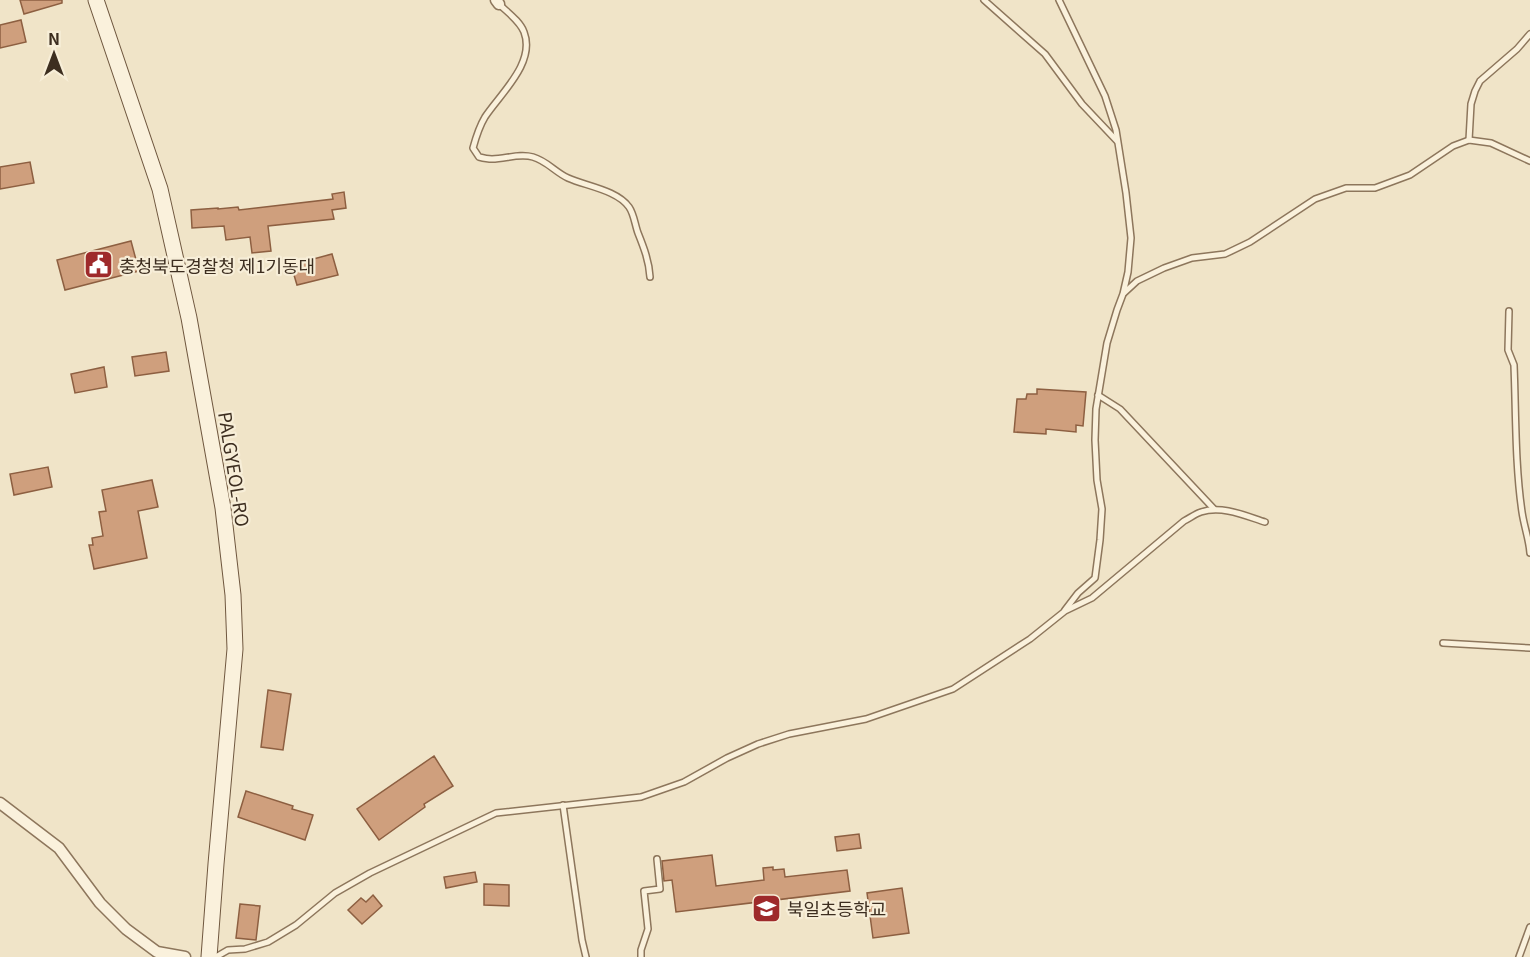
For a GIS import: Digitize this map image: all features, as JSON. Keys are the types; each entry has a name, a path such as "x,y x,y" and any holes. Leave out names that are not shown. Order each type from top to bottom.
{"street":[{"name":"PALGYEOL-RO","path":"96,0 160,189 189,318 223,508 233,595 235,649 209,957"},
{"path":"0,803 59,848 100,903 126,929 157,952 185,957"}],"lane":[{"path":"984,0 1045,54 1082,104 1118,142"},
{"path":"1059,0 1105,96 1116,130 1131,238 1131,256 1123,294 1107,343 1098,395 1095,440 1097,480 1102,509 1095,578 1078,593 1065,612"},
{"path":"498,2 523,30 526,51 522,64 509,86 484,118 476,134 473,148 479,157 492,159 507,156 532,156 548,162 560,174 619,198 629,207 645,249 650,277"},
{"path":"1469,140 1471,104 1480,81 1517,49 1530,34"},
{"path":"1123,294 1137,281 1164,268 1192,258 1225,254 1250,242 1315,199 1346,188 1375,188 1410,175 1453,146 1469,140 1491,143 1530,161"},
{"path":"1509,311 1508,350 1514,365 1518,470 1522,514 1530,553"},
{"path":"1098,395 1120,409 1214,510"},
{"path":"216,957 228,950 245,949 268,942 296,925 335,893 370,873 496,813 641,797 684,782 758,744 789,734 866,719 953,689 1030,639 1065,612 1092,598 1184,521 1199,512 1230,511 1266,522"},
{"path":"1443,643 1530,648"},
{"path":"563,805 586,957"},
{"path":"641,957 648,929 644,891 660,889 657,859"},
{"path":"1519,957 1530,927"}],"building":[{"path":"20,0 62,0 62,3 24,14"},
{"path":"21,20 26,42 0,48 0,25"},
{"path":"30,162 34,183 0,189 0,167"},
{"path":"344,192 346,208 332,210 334,219 268,226 271,251 252,253 250,237 226,240 224,226 192,228 191,210 238,207 239,210 333,199 332,194"},
{"name":"충청북도경찰청 제1기동대","path":"131,241 139,271 65,290 57,260"},
{"path":"332,254 338,275 297,285 291,265"},
{"path":"166,352 169,371 135,376 132,357"},
{"path":"104,367 107,387 75,393 71,374"},
{"path":"1037,389 1086,392 1083,426 1076,425 1076,432 1046,429 1046,434 1014,432 1017,399 1026,399 1027,394 1037,394"},
{"path":"48,467 52,487 14,495 10,474"},
{"path":"152,480 158,507 138,511 147,558 94,569 89,545 93,545 92,538 103,536 99,512 106,511 102,490"},
{"path":"268,690 291,694 283,750 261,747"},
{"path":"434,756 453,786 424,804 425,807 379,840 357,809"},
{"path":"246,791 313,815 305,840 238,817"},
{"path":"859,834 861,848 837,851 835,837"},
{"path":"712,855 716,886 764,880 763,868 773,867 773,870 784,869 785,877 847,870 850,891 676,912 672,880 664,881 662,861"},
{"path":"475,872 477,882 446,888 444,877"},
{"path":"484,884 509,885 509,906 484,905"},
{"path":"902,888 909,933 873,938 867,893"},
{"path":"373,895 382,906 362,924 348,910 361,898 366,902"},
{"path":"240,904 260,906 256,940 236,938"}],"place":[{"name":"충청북도경찰청 제1기동대","path":"98,265"},
{"name":"북일초등학교","path":"766,908"}]}
